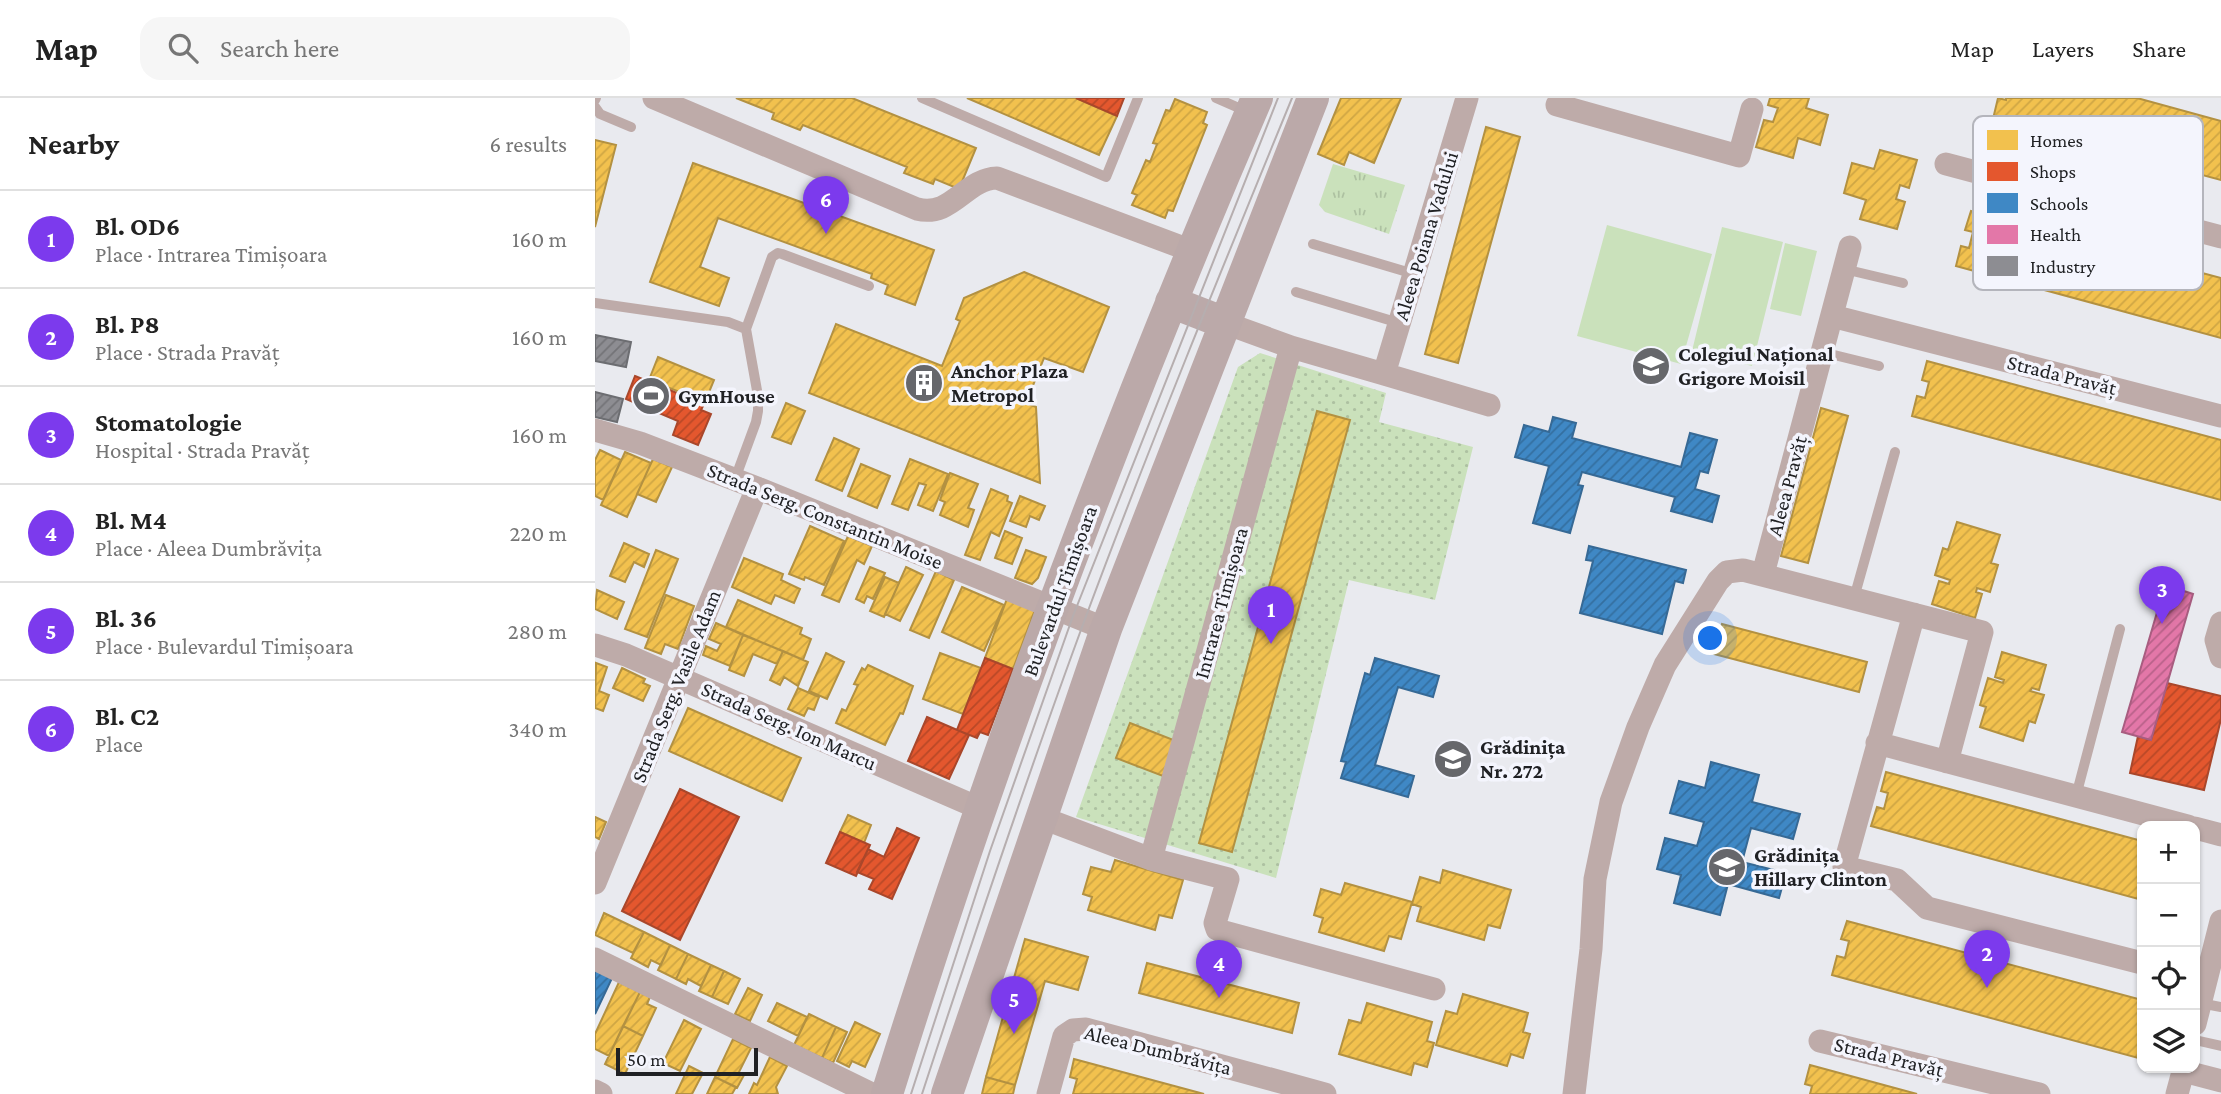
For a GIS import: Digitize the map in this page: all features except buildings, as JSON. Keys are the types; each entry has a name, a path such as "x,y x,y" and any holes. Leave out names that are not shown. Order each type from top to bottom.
{"main road":[{"path":"947,1094 1105,629 1313,98"},
{"name":"Bulevardul Timișoara","path":"887,1094 981,809 1053,608 1171,302 1254,105"},
{"path":"1171,302 1225,323"}],"street":[{"path":"654,98 917,209 942,209 982,181 997,178 1192,251"},
{"name":"Aleea Poiana Vadului","path":"1384,374 1467,98"},
{"path":"1551,100 1739,156 1752,109"},
{"path":"1946,164 1973,171"},
{"path":"2203,232 2221,237"},
{"name":"Aleea Pravăț","path":"1763,575 1850,247"},
{"name":"Strada Pravăț","path":"1832,316 2221,416"},
{"path":"1225,323 1291,346 1489,405"},
{"name":"Intrarea Timișoara","path":"1151,859 1291,346"},
{"name":"Strada Serg. Constantin Moise","path":"595,430 640,443 735,479 1105,629"},
{"name":"Strada Serg. Vasile Adam","path":"595,883 757,488"},
{"path":"1574,1094 1591,948 1595,879 1611,802 1638,727 1673,652 1718,581 1727,572 1734,570 1763,575 1982,632 1947,762"},
{"path":"1914,614 1844,867 1897,880 1927,908 2137,961"},
{"path":"2221,623 2216,640 2221,657"},
{"name":"Strada Serg. Ion Marcu","path":"595,645 626,655 981,809"},
{"path":"1877,743 2169,821"},
{"path":"1039,817 1151,859 1228,879 1215,923 1221,932 1434,989"},
{"path":"2200,829 2221,835"},
{"path":"2205,1011 2200,977 2217,952 2221,921"},
{"path":"595,959 872,1094"},
{"name":"Aleea Dumbrăvița","path":"1048,1094 1064,1036 1073,1030 1086,1029 1325,1094"},
{"name":"Strada Pravăț","path":"1820,1041 2039,1094"},
{"path":"2177,1094 2182,1073"},
{"path":"2196,1073 2221,1081"},
{"path":"595,1091 601,1094"}],"lane":[{"path":"922,98 1106,177 1138,98"},
{"path":"1216,98 1254,105"},
{"path":"595,107 600,114 631,127"},
{"path":"1313,244 1414,274"},
{"path":"735,479 758,411 758,396 746,329 772,257 778,253 869,286"},
{"path":"1844,269 1903,284"},
{"path":"1296,292 1399,323"},
{"path":"595,303 728,322 746,329"},
{"path":"1822,352 1879,366"},
{"path":"1854,598 1895,452"},
{"path":"2076,796 2120,629"},
{"path":"2200,1041 2221,1046"}],"green space":[{"path":"1333,164 1405,185 1389,234 1325,212 1319,205"},
{"path":"1607,225 1712,254 1681,364 1577,336"},
{"path":"1722,227 1783,242 1752,366 1692,351"},
{"path":"1785,243 1817,251 1801,316 1770,309"},
{"path":"1260,353 1386,393 1379,422 1473,447 1435,600 1349,580 1276,878 1076,817 1238,367"}],"tram line":[{"path":"911,1094 990,851 1073,616 1278,98"},
{"path":"922,1094 1001,856 1085,619 1160,423 1292,98"}],"place":[{"name":"Bl. C2","path":"826,234"},
{"name":"Colegiul Național Grigore Moisil","path":"1651,366"},
{"name":"Anchor Plaza Metropol","path":"924,383"},
{"name":"GymHouse","path":"651,396"},
{"name":"Stomatologie","path":"2162,624"},
{"name":"Bl. OD6","path":"1271,644"},
{"name":"Grădinița Nr. 272","path":"1453,759"},
{"name":"Grădinița Hillary Clinton","path":"1727,867"},
{"name":"Bl. P8","path":"1987,988"},
{"name":"Bl. M4","path":"1219,998"},
{"name":"Bl. 36","path":"1014,1034"}]}
